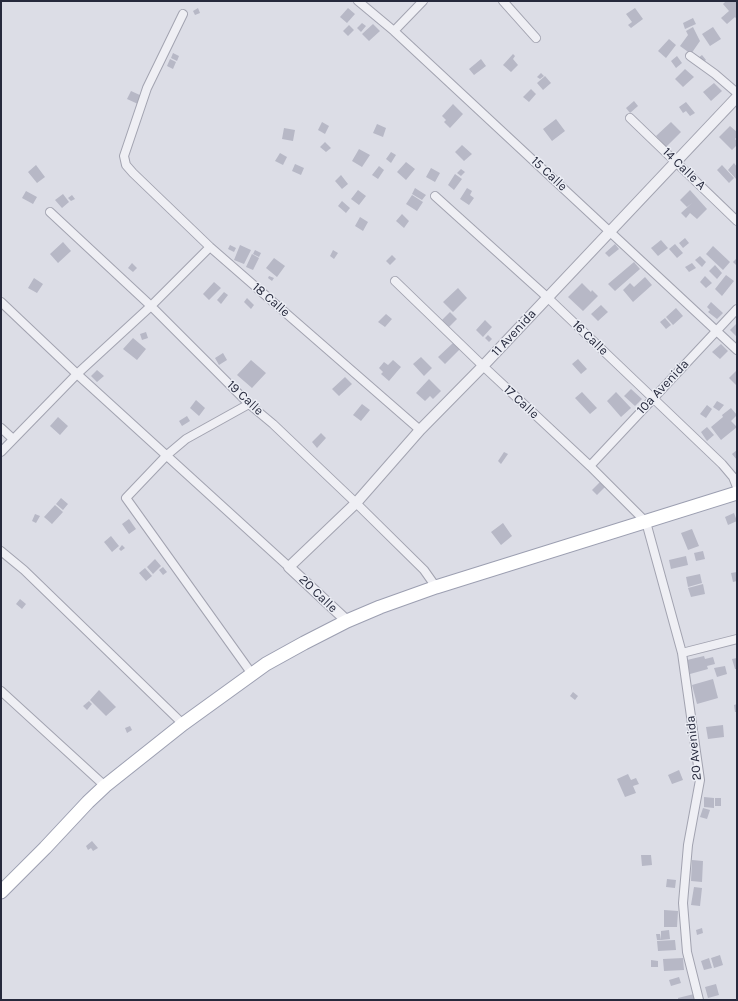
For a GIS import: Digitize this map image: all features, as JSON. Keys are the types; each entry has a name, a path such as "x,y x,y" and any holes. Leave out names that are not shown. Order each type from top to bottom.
{"main road":[{"path":"1,892 105,786 183,724 266,664 347,621 380,607 436,587 737,494"}],"street":[{"name":"15 Calle","path":"358,1 394,31 737,350"},
{"path":"394,31 423,1"},
{"path":"503,1 536,38"},
{"name":"18 Calle","path":"183,14 147,88 124,156 126,165 132,173 210,247 420,430"},
{"path":"690,56 715,74 737,93"},
{"name":"11 Avenida","path":"289,566 356,503 420,430 483,366 737,97"},
{"name":"14 Calle A","path":"630,118 737,220"},
{"name":"16 Calle","path":"435,196 547,298 722,464 733,478 737,487"},
{"name":"19 Calle","path":"50,212 151,306 249,404 273,424 356,503 424,570 436,587"},
{"path":"1,452 77,374 151,306 210,247"},
{"name":"17 Calle","path":"395,281 590,466 646,522"},
{"path":"1,302 77,374 289,566"},
{"name":"10a Avenida","path":"590,466 737,309"},
{"path":"249,404 186,439 167,455 126,498 252,674"},
{"path":"1,428 13,439"},
{"name":"20 Avenida","path":"646,522 682,652 700,780 688,845 683,903 687,952 699,1000"},
{"path":"1,551 24,570 183,724"},
{"name":"20 Calle","path":"289,566 347,621"},
{"path":"682,652 737,639"},
{"path":"1,691 105,786"}],"building":[{"path":"726,1 737,1 737,20 735,17 727,24 721,18 729,11 723,4"},
{"path":"198,8 200,13 195,15 193,11"},
{"path":"348,8 355,14 347,23 340,17"},
{"path":"635,8 643,19 631,28 628,25 632,22 626,14"},
{"path":"693,18 696,24 685,29 683,23"},
{"path":"362,23 366,26 361,32 357,28"},
{"path":"373,24 380,31 369,41 362,34"},
{"path":"349,25 354,30 348,36 343,31"},
{"path":"693,27 700,41 691,54 680,46 688,35 686,31"},
{"path":"713,27 721,39 710,46 702,34"},
{"path":"669,39 676,45 666,58 658,51"},
{"path":"173,53 179,56 177,61 171,58"},
{"path":"513,54 515,56 513,59 518,65 511,72 503,65"},
{"path":"702,55 706,60 702,63 698,58"},
{"path":"677,56 682,63 676,68 671,61"},
{"path":"170,59 176,62 173,69 167,66"},
{"path":"481,59 486,66 474,75 469,69"},
{"path":"685,69 694,77 683,87 675,79"},
{"path":"541,73 544,76 540,79 537,77"},
{"path":"545,76 551,83 543,90 537,83"},
{"path":"714,83 722,91 711,101 703,92"},
{"path":"531,89 536,94 529,102 523,97"},
{"path":"131,91 142,96 138,104 127,99"},
{"path":"634,101 638,106 630,113 626,108"},
{"path":"686,102 695,113 690,116 686,111 683,113 679,107"},
{"path":"453,104 463,114 450,128 444,122 446,120 442,116"},
{"path":"556,119 565,131 552,141 543,129"},
{"path":"322,122 329,126 325,134 318,130"},
{"path":"671,122 681,132 666,147 656,136"},
{"path":"377,124 386,128 383,137 373,133"},
{"path":"730,126 737,132 737,137 735,139 737,141 737,145 732,150 719,137"},
{"path":"284,128 295,130 293,141 282,139"},
{"path":"325,142 331,148 326,152 320,147"},
{"path":"462,145 472,154 464,161 455,152"},
{"path":"359,149 370,155 362,167 352,161"},
{"path":"391,152 396,155 391,163 386,159"},
{"path":"280,153 287,157 283,165 275,161"},
{"path":"406,162 415,169 406,180 397,172"},
{"path":"734,163 737,167 737,180 728,170"},
{"path":"295,164 304,168 301,175 292,171"},
{"path":"36,165 45,177 37,183 28,172"},
{"path":"722,165 734,178 729,183 717,170"},
{"path":"379,166 384,170 378,179 372,175"},
{"path":"431,168 440,173 435,182 426,177"},
{"path":"461,169 465,172 461,176 457,173"},
{"path":"455,174 462,179 454,190 448,185"},
{"path":"341,175 348,184 342,189 335,181"},
{"path":"415,188 426,195 422,200 412,194"},
{"path":"467,188 472,191 470,195 474,198 469,205 460,199"},
{"path":"358,190 366,196 359,205 351,199"},
{"path":"690,190 707,209 697,219 690,213 686,218 681,213 692,203 687,207 680,200"},
{"path":"26,191 37,197 33,204 22,198"},
{"path":"63,194 69,202 62,208 55,200"},
{"path":"72,195 75,199 71,201 68,198"},
{"path":"412,195 423,202 417,211 406,204"},
{"path":"342,201 350,208 346,213 338,206"},
{"path":"402,214 409,221 404,228 396,221"},
{"path":"360,217 368,222 363,231 355,226"},
{"path":"685,238 689,243 683,248 679,243"},
{"path":"661,240 668,248 658,256 651,248"},
{"path":"63,242 71,251 58,263 50,254"},
{"path":"615,244 619,249 609,257 605,253"},
{"path":"675,244 683,253 677,258 669,249"},
{"path":"230,245 236,248 234,252 228,249"},
{"path":"240,245 251,250 244,264 234,260"},
{"path":"713,246 730,262 723,270 706,254"},
{"path":"255,250 261,253 259,257 253,254"},
{"path":"333,250 338,253 334,259 330,256"},
{"path":"252,254 259,258 253,270 246,267"},
{"path":"392,255 396,259 390,265 386,261"},
{"path":"700,256 706,262 702,267 695,260"},
{"path":"274,258 285,266 277,277 266,268"},
{"path":"737,258 737,266 733,262"},
{"path":"634,262 640,269 615,291 608,284"},
{"path":"132,263 137,268 133,272 128,268"},
{"path":"692,263 696,268 689,272 685,267"},
{"path":"715,265 722,273 717,279 709,271"},
{"path":"726,275 734,281 722,296 715,289"},
{"path":"269,276 274,278 272,281 268,278"},
{"path":"705,276 712,283 706,288 700,282"},
{"path":"645,277 652,285 633,302 623,290 630,283 634,287"},
{"path":"34,278 43,284 37,293 28,288"},
{"path":"214,282 221,288 209,300 203,294"},
{"path":"582,283 591,292 592,290 598,296 583,311 568,297"},
{"path":"458,288 467,298 453,312 443,302"},
{"path":"224,292 228,295 221,304 217,300"},
{"path":"247,298 254,305 251,309 244,302"},
{"path":"711,302 723,313 717,319 708,312 710,310 707,307"},
{"path":"601,305 608,312 598,321 591,314"},
{"path":"676,308 683,316 673,325 666,317"},
{"path":"450,312 457,319 449,327 442,320"},
{"path":"386,314 392,319 385,327 378,322"},
{"path":"665,318 671,325 666,329 660,322"},
{"path":"485,320 492,327 483,337 476,330"},
{"path":"737,323 737,337 730,330"},
{"path":"146,332 148,338 142,340 140,334"},
{"path":"488,335 492,339 489,342 485,338"},
{"path":"133,338 146,349 137,360 123,349"},
{"path":"453,343 460,349 445,364 438,357"},
{"path":"721,344 728,351 720,359 712,352"},
{"path":"223,353 227,360 219,365 215,358"},
{"path":"421,357 432,368 424,376 413,364"},
{"path":"578,359 587,369 581,374 572,364"},
{"path":"251,360 266,373 252,388 237,375"},
{"path":"393,360 401,367 389,381 381,374 383,372 379,368 384,362 388,365"},
{"path":"97,370 104,376 97,382 91,376"},
{"path":"737,370 737,386 729,378"},
{"path":"345,377 352,384 339,396 332,389"},
{"path":"429,379 441,391 433,399 430,396 425,401 416,393"},
{"path":"631,389 642,399 635,406 624,396"},
{"path":"582,392 597,408 590,414 575,398"},
{"path":"616,392 631,408 621,417 607,401"},
{"path":"196,400 205,408 199,416 190,408"},
{"path":"717,401 724,405 719,411 713,407"},
{"path":"362,404 370,410 361,421 353,415"},
{"path":"707,405 712,409 706,418 700,414"},
{"path":"731,408 737,415 731,421 737,427 721,440 711,427"},
{"path":"187,416 190,421 182,426 179,421"},
{"path":"58,417 68,426 60,435 50,426"},
{"path":"707,427 714,435 707,441 701,432"},
{"path":"321,433 326,438 317,448 312,442"},
{"path":"737,450 737,460 732,454"},
{"path":"504,452 508,454 501,464 498,461"},
{"path":"600,482 605,487 597,495 592,490"},
{"path":"61,498 68,504 63,510 56,504"},
{"path":"55,505 63,512 52,524 44,517"},
{"path":"734,513 737,521 728,525 725,517"},
{"path":"35,514 40,516 36,523 32,521"},
{"path":"129,519 136,529 129,534 122,524"},
{"path":"503,523 512,536 501,545 491,532"},
{"path":"692,529 699,546 688,550 681,533"},
{"path":"111,536 119,546 112,552 104,542"},
{"path":"122,545 125,548 121,551 119,549"},
{"path":"703,551 705,559 696,561 694,553"},
{"path":"686,556 688,565 671,569 669,560"},
{"path":"155,559 161,566 153,574 147,567"},
{"path":"163,567 167,572 163,575 159,570"},
{"path":"145,568 152,576 146,581 139,573"},
{"path":"737,572 737,581 733,582 731,573"},
{"path":"700,574 702,583 688,587 686,577"},
{"path":"703,584 705,594 691,597 688,588"},
{"path":"20,599 26,604 22,609 16,604"},
{"path":"704,656 705,659 713,657 715,664 707,666 708,669 690,674 687,660"},
{"path":"737,658 737,669 735,669 732,659"},
{"path":"725,666 727,674 717,677 714,668"},
{"path":"713,679 718,698 697,704 692,685"},
{"path":"99,690 116,707 106,716 90,700"},
{"path":"573,692 578,696 575,700 570,696"},
{"path":"89,701 92,704 87,710 83,706"},
{"path":"737,704 737,712 735,712 734,705"},
{"path":"723,725 724,737 708,739 706,727"},
{"path":"130,726 132,730 127,733 125,728"},
{"path":"679,770 683,780 672,784 668,775"},
{"path":"628,774 631,780 636,778 639,784 633,786 636,793 625,797 617,779"},
{"path":"704,797 714,798 714,808 704,807"},
{"path":"715,798 721,798 721,806 715,806"},
{"path":"703,808 710,810 707,819 700,817"},
{"path":"92,841 98,848 93,851 91,848 88,850 86,846"},
{"path":"641,855 651,855 652,865 642,866"},
{"path":"692,860 703,861 702,882 691,881"},
{"path":"667,879 676,880 675,888 666,887"},
{"path":"694,887 702,888 700,906 691,905"},
{"path":"664,910 678,911 677,927 664,927"},
{"path":"702,928 703,933 697,935 696,930"},
{"path":"669,930 670,939 661,940 661,931"},
{"path":"656,934 660,934 661,940 657,940"},
{"path":"675,940 676,950 658,951 657,941"},
{"path":"720,955 723,965 714,968 711,958"},
{"path":"683,958 684,970 664,971 663,959"},
{"path":"709,958 712,968 704,970 701,961"},
{"path":"651,960 658,961 658,967 651,967"},
{"path":"679,977 681,983 671,986 669,980"},
{"path":"716,984 719,995 708,998 705,987"},
{"path":"694,994 696,1000 678,1000 678,998"}]}
